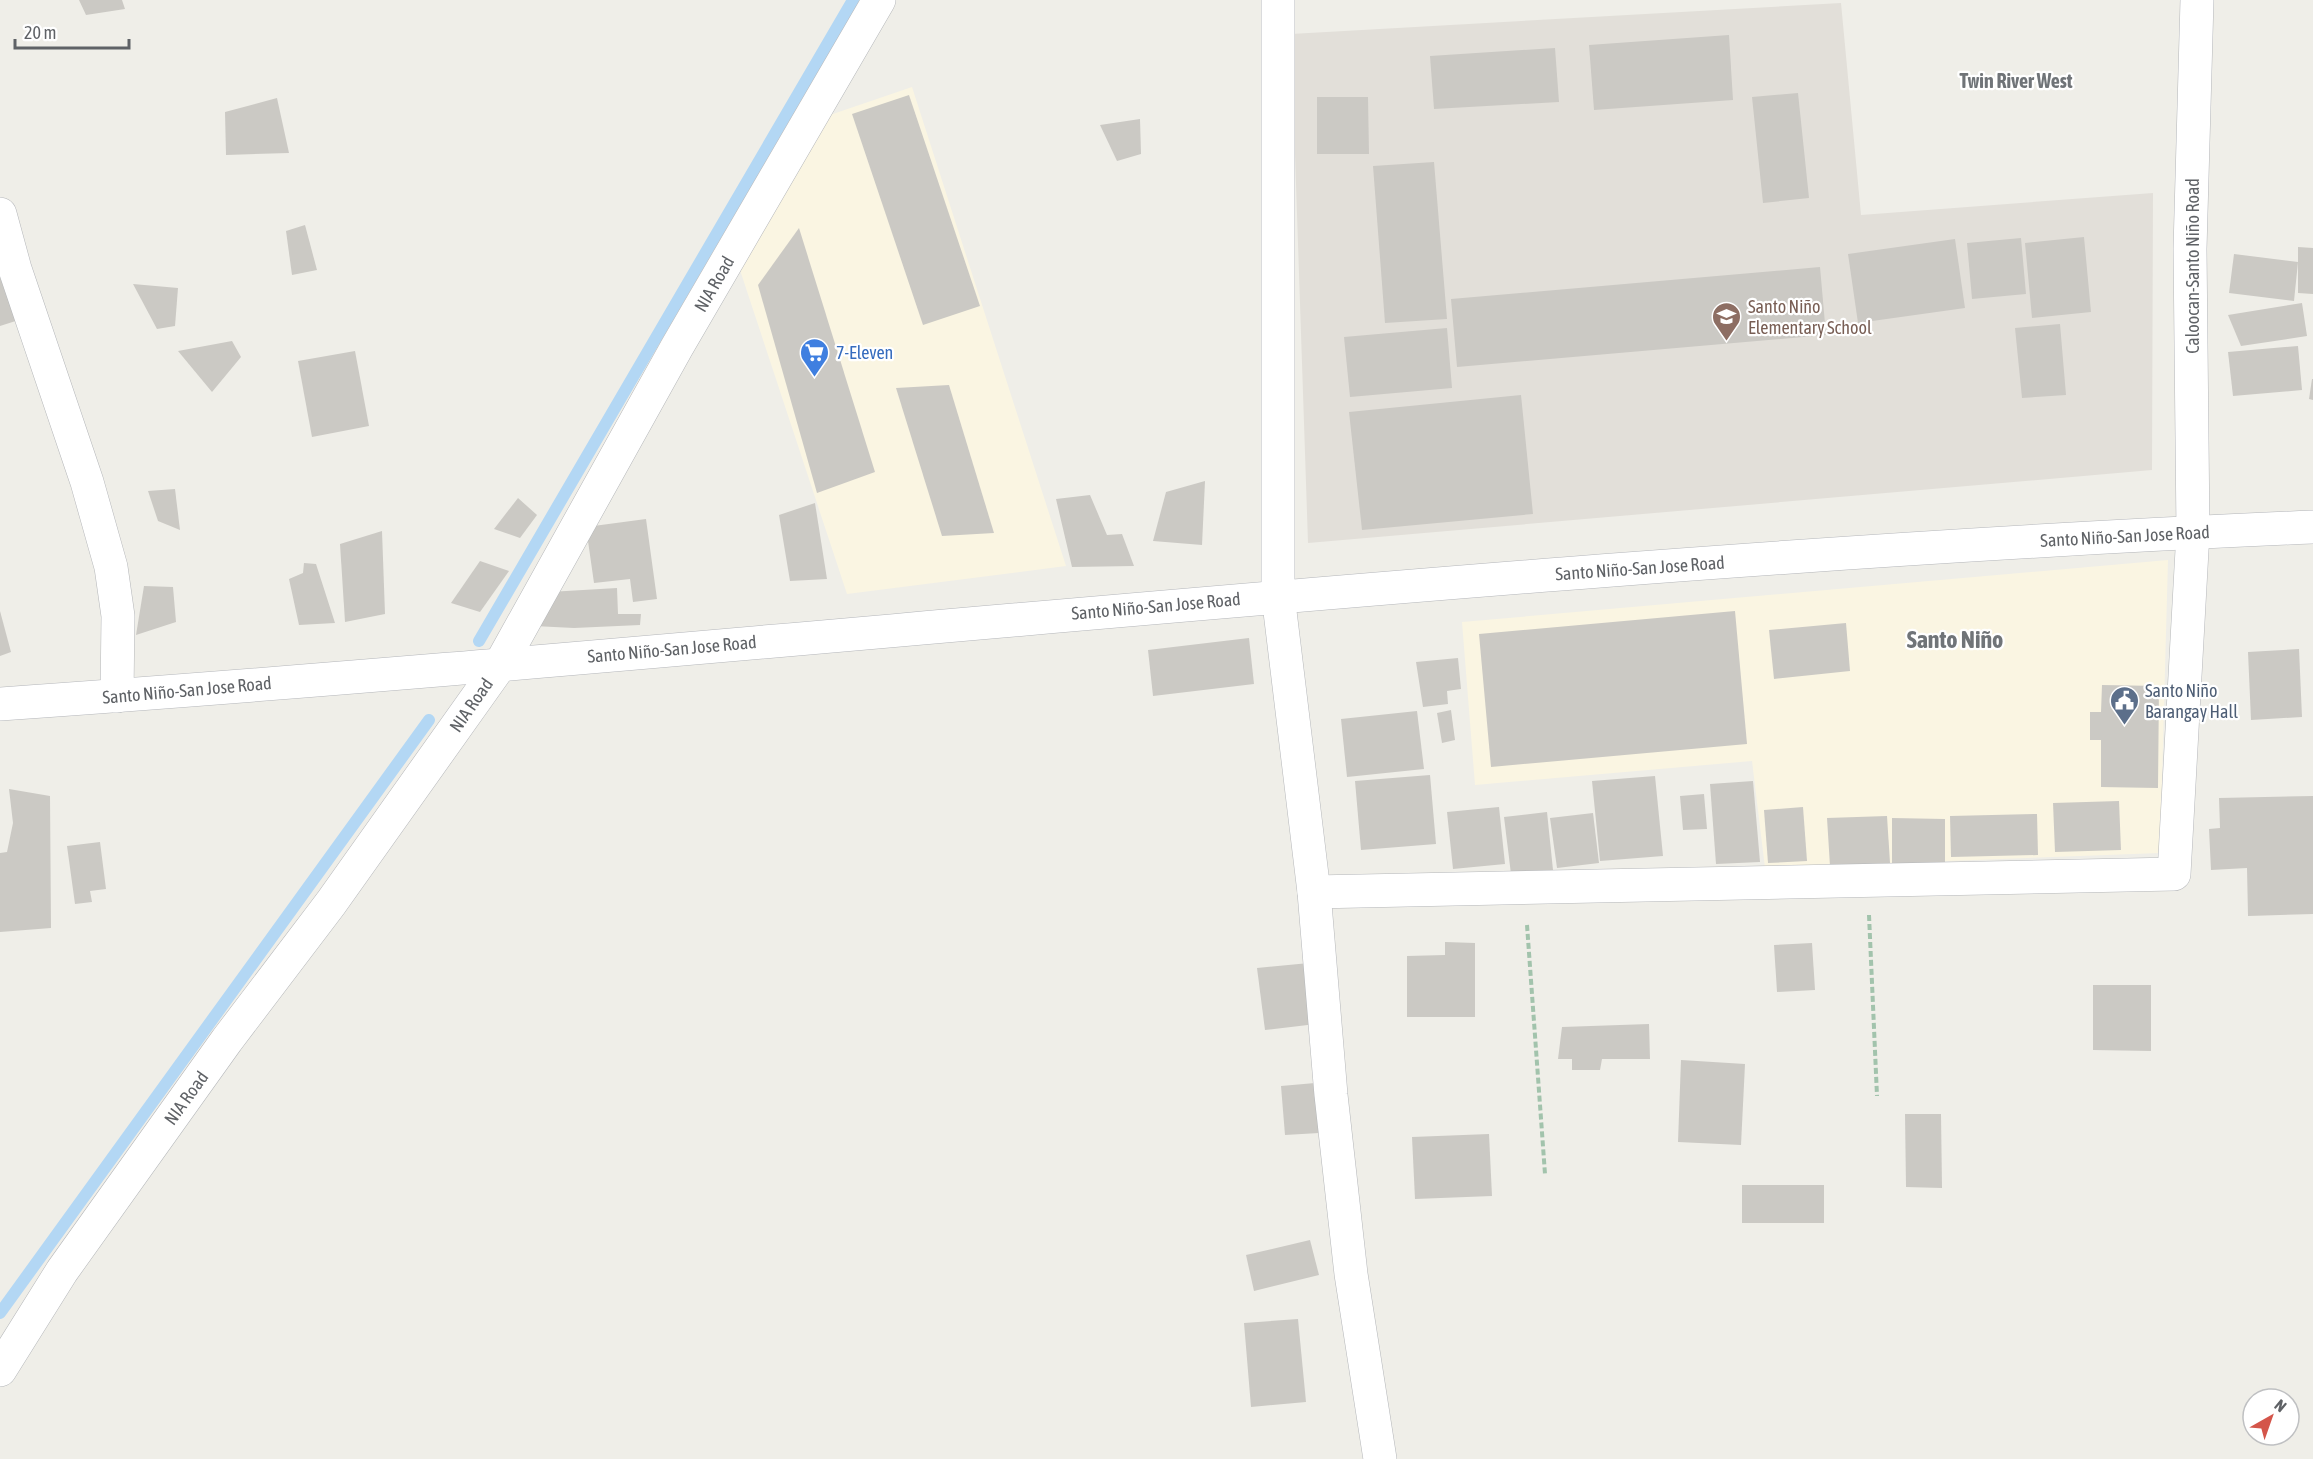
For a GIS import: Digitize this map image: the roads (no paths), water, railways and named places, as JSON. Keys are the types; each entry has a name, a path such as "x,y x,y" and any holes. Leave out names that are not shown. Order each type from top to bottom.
{"street":[{"name":"NIA Road","path":"0,1370 62,1271 227,1040 331,903 500,665 677,347 879,0"},
{"path":"1278,0 1278,595 1314,892 1331,1095 1350,1263 1380,1459"},
{"name":"Caloocan-Santo Niño Road","path":"1314,892 2174,874 2193,532 2190,249 2197,0"},
{"path":"0,214 15,269 87,482 111,567 118,616 117,696"},
{"name":"Santo Niño-San Jose Road","path":"0,705 500,665 1278,595 1701,563 2193,532 2313,527"}],"waterway":[{"path":"479,641 853,0"},
{"path":"0,1313 429,720"}],"place":[{"name":"Santo Niño Elementary School","path":"1727,342"},
{"name":"7-Eleven","path":"815,378"},
{"name":"Santo Niño Barangay Hall","path":"2124,726"}],"district":[{"name":"Twin River West","path":"2016,80"},
{"name":"Santo Niño","path":"1955,639"}]}
